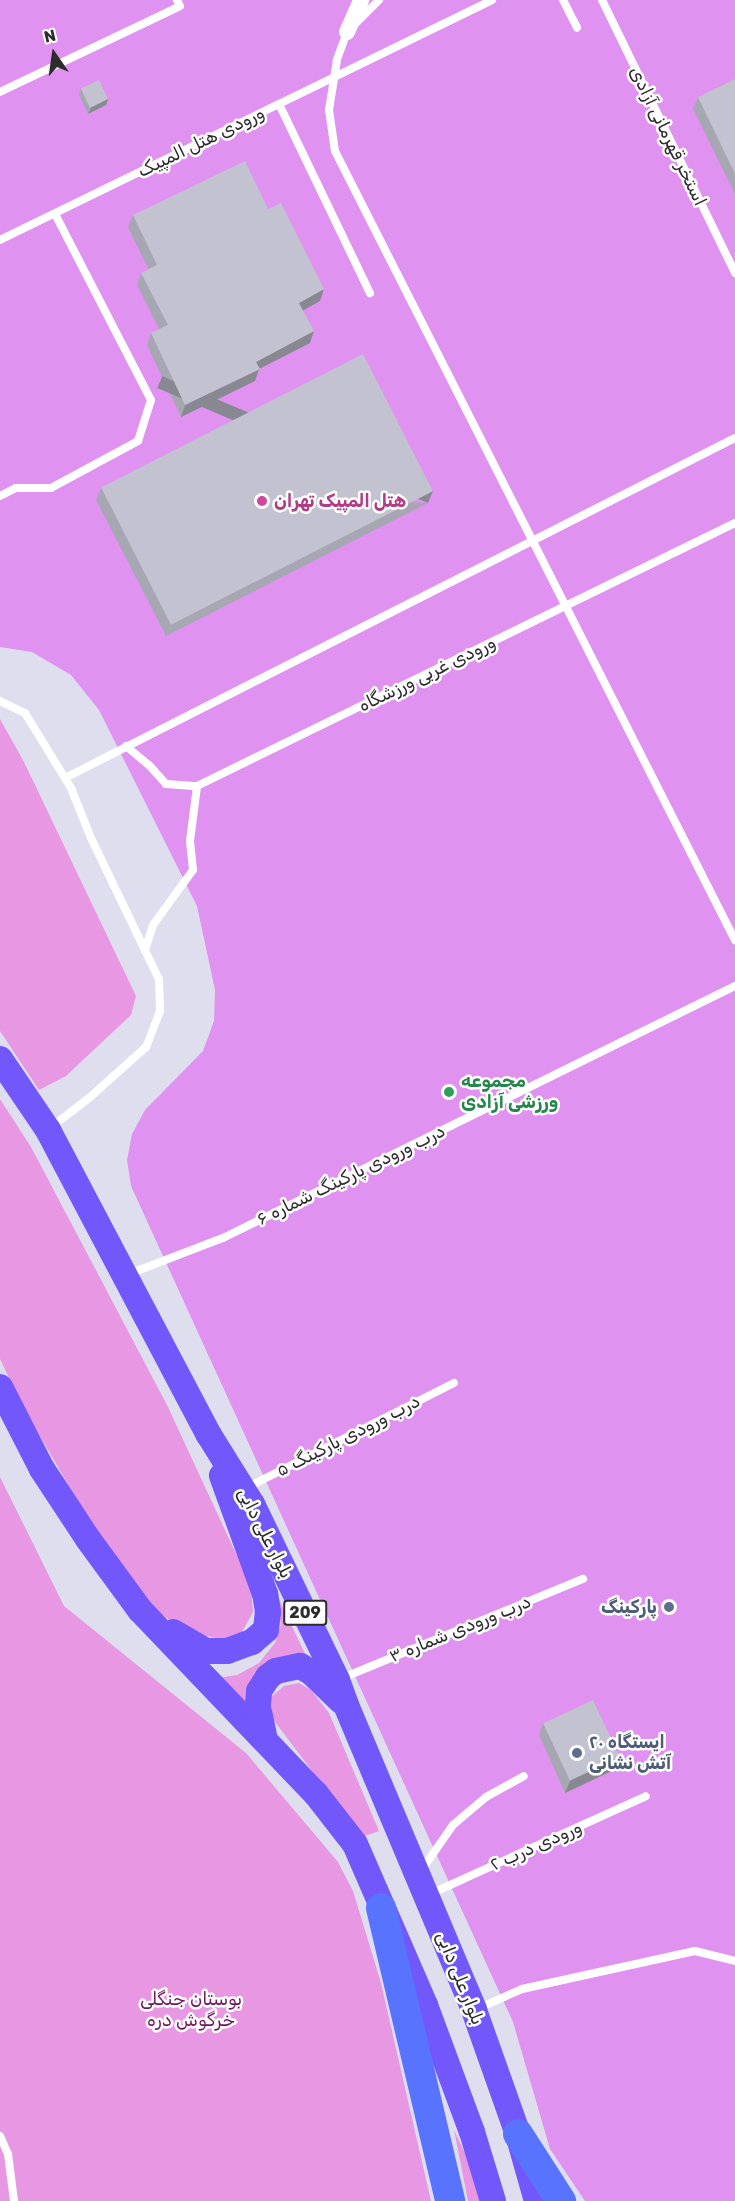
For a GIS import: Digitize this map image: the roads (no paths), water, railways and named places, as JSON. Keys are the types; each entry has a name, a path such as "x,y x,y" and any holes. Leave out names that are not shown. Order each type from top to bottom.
{"highway":[{"path":"381,1908 450,2201"},
{"path":"518,2134 561,2201"}],"main road":[{"name":"بلوار علی دایی","path":"0,1059 48,1130 209,1435 243,1490 338,1680 346,1706 474,2010 518,2134 537,2201"},
{"path":"0,1387 42,1469 88,1539 140,1610 316,1794 355,1844 425,2005 472,2132 493,2201"},
{"path":"140,1610 183,1639 206,1651 227,1652 252,1642 266,1630 268,1612 264,1594 209,1435"},
{"path":"265,1740 258,1706 259,1691 268,1677 276,1671 300,1666 311,1672 346,1706"}],"street":[{"path":"347,32 361,0"}],"lane":[{"path":"0,92 180,6 177,0"},
{"path":"379,0 347,32 337,60 329,110 335,151 735,940"},
{"path":"279,104 492,0"},
{"path":"563,0 577,27"},
{"name":"استخر قهرمانی آزادی","path":"602,0 735,273"},
{"name":"ورودی هتل المپیک","path":"0,240 279,104 370,292"},
{"path":"0,496 16,488 51,488 138,441 151,399 55,214"},
{"path":"65,778 735,438"},
{"name":"ورودی غربی ورزشگاه","path":"126,746 149,765 166,784 197,786 735,523"},
{"path":"0,701 26,713 65,778 159,979 160,1011 146,1047 89,1098 48,1130"},
{"path":"145,950 153,925 193,870 190,841 197,786"},
{"name":"درب ورودی پارکینگ شماره ۶","path":"124,1276 224,1238 735,986"},
{"name":"درب ورودی پارکینگ ۵","path":"243,1490 453,1383"},
{"name":"درب ورودی شماره ۳","path":"338,1680 583,1578"},
{"path":"422,1886 453,1825 486,1797 524,1776"},
{"name":"ورودی درب ۲","path":"422,1886 646,1796"},
{"path":"474,2010 522,1989 695,1951 735,1961"},
{"path":"0,2136 8,2154 14,2201"}],"place":[{"name":"هتل المپیک تهران","path":"262,501"},
{"name":"مجموعه ورزشی آزادی","path":"449,1092"},
{"name":"پارکینگ","path":"669,1607"},
{"name":"ایستگاه ۲۰ آتش نشانی","path":"577,1753"}],"park label":[{"name":"بوستان جنگلی خرگوش دره","path":"191,2010"}]}
